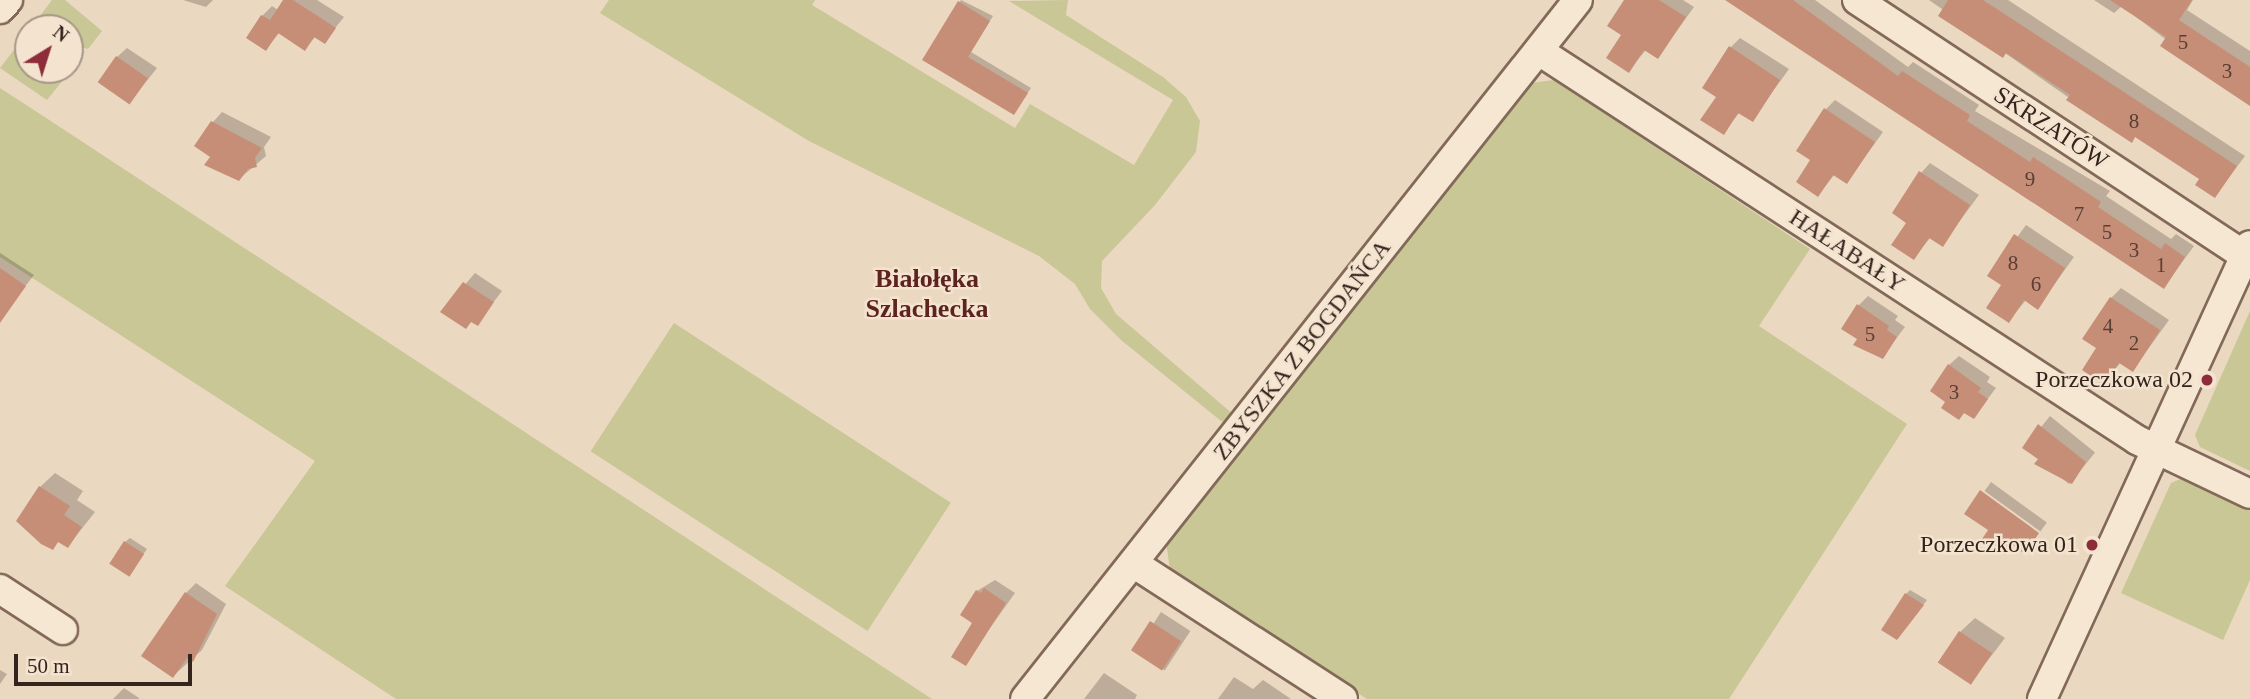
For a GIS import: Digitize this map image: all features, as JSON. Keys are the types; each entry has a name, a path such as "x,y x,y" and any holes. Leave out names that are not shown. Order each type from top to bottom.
{"street":[{"path":"0,9 8,0"},
{"name":"ZBYSZKA Z BOGDAŃCA","path":"1025,699 1578,0"},
{"name":"SKRZATÓW","path":"1857,0 2248,250"},
{"name":"HAŁABAŁY","path":"1539,51 2156,450 2250,494"},
{"path":"2044,698 2248,250"},
{"path":"1133,563 1343,699"},
{"path":"0,589 63,630"}],"shaded area":[{"path":"52,0 65,0 82,14 42,14"},
{"path":"609,0 815,0 812,5 1015,128 1030,104 1134,165 1173,100 1009,1 1068,0 1066,15 1163,77 1186,97 1200,121 1196,152 1155,205 1102,261 1101,288 1116,314 1234,415 1226,425 1121,340 1090,309 1075,284 1039,256 809,141 600,13"},
{"path":"84,16 102,31 88,49 84,48"},
{"path":"14,50 14,78 0,68"},
{"path":"1554,80 1810,249 1759,326 1907,424 1729,699 1367,699 1170,570 1166,541 1531,83"},
{"path":"24,84 60,84 47,100"},
{"path":"0,88 932,699 396,699 225,586 315,461 0,257"},
{"path":"2250,311 2250,471 2200,447 2195,435"},
{"path":"674,323 951,503 867,631 591,451"},
{"path":"2185,477 2250,507 2250,580 2223,640 2121,593 2171,483"}],"building":[{"path":"283,0 293,0 336,28 325,44 314,37 305,51 278,33 266,51 246,38 261,15 270,20"},
{"path":"1624,0 1659,0 1686,17 1658,59 1644,50 1629,73 1606,58 1621,35 1607,26"},
{"path":"1725,0 1793,0 1898,76 1902,71 1970,115 1967,121 2030,162 2033,157 2101,202 2098,207 2161,249 2165,243 2185,257 2164,289"},
{"path":"1948,0 1983,0 2237,166 2215,198 2195,185 2199,179 2135,137 2132,143 2066,100 2070,95 2006,53 2003,58 1938,16"},
{"path":"2110,0 2192,0 2179,20 2250,67 2250,106 2160,46 2166,37"},
{"path":"958,1 990,21 968,57 1028,93 1014,115 922,60"},
{"path":"1729,46 1780,80 1753,122 1738,113 1724,135 1700,120 1716,97 1702,88"},
{"path":"116,56 148,78 130,105 98,82"},
{"path":"1824,108 1875,142 1847,184 1833,175 1818,197 1796,182 1810,160 1796,151"},
{"path":"211,121 262,148 255,158 257,167 248,169 239,181 204,165 210,157 194,146"},
{"path":"1919,171 1970,205 1943,247 1929,238 1914,260 1891,245 1906,223 1892,213"},
{"path":"2014,234 2065,268 2038,310 2024,300 2009,323 1986,308 2001,285 1987,276"},
{"path":"0,268 26,286 0,323"},
{"path":"463,282 494,302 478,326 471,322 466,329 440,312"},
{"path":"2110,297 2160,330 2133,372 2119,363 2104,385 2082,370 2096,348 2082,339"},
{"path":"1857,304 1889,326 1887,330 1897,337 1883,359 1853,345 1857,339 1841,329"},
{"path":"1948,364 1981,388 1978,392 1988,399 1974,419 1964,413 1959,420 1941,408 1945,402 1930,391"},
{"path":"2038,424 2086,462 2072,484 2034,464 2038,459 2022,448"},
{"path":"39,486 70,506 64,515 82,527 68,548 58,542 53,550 41,544 16,521"},
{"path":"1980,490 2039,533 2025,554 2012,545 2005,555 1982,539 1988,530 1964,514"},
{"path":"124,541 144,554 129,577 109,564"},
{"path":"984,588 1006,603 966,666 951,657 972,623 960,615 976,590 981,593"},
{"path":"185,592 217,614 193,662 187,658 173,678 141,656"},
{"path":"1905,593 1924,605 1897,640 1881,630"},
{"path":"1150,621 1181,641 1162,671 1131,650"},
{"path":"1959,631 1992,653 1971,685 1938,663"}],"place":[{"name":"Porzeczkowa 02","path":"2207,380"},
{"name":"Porzeczkowa 01","path":"2092,545"}],"district":[{"name":"Białołęka Szlachecka","path":"927,294"}]}
